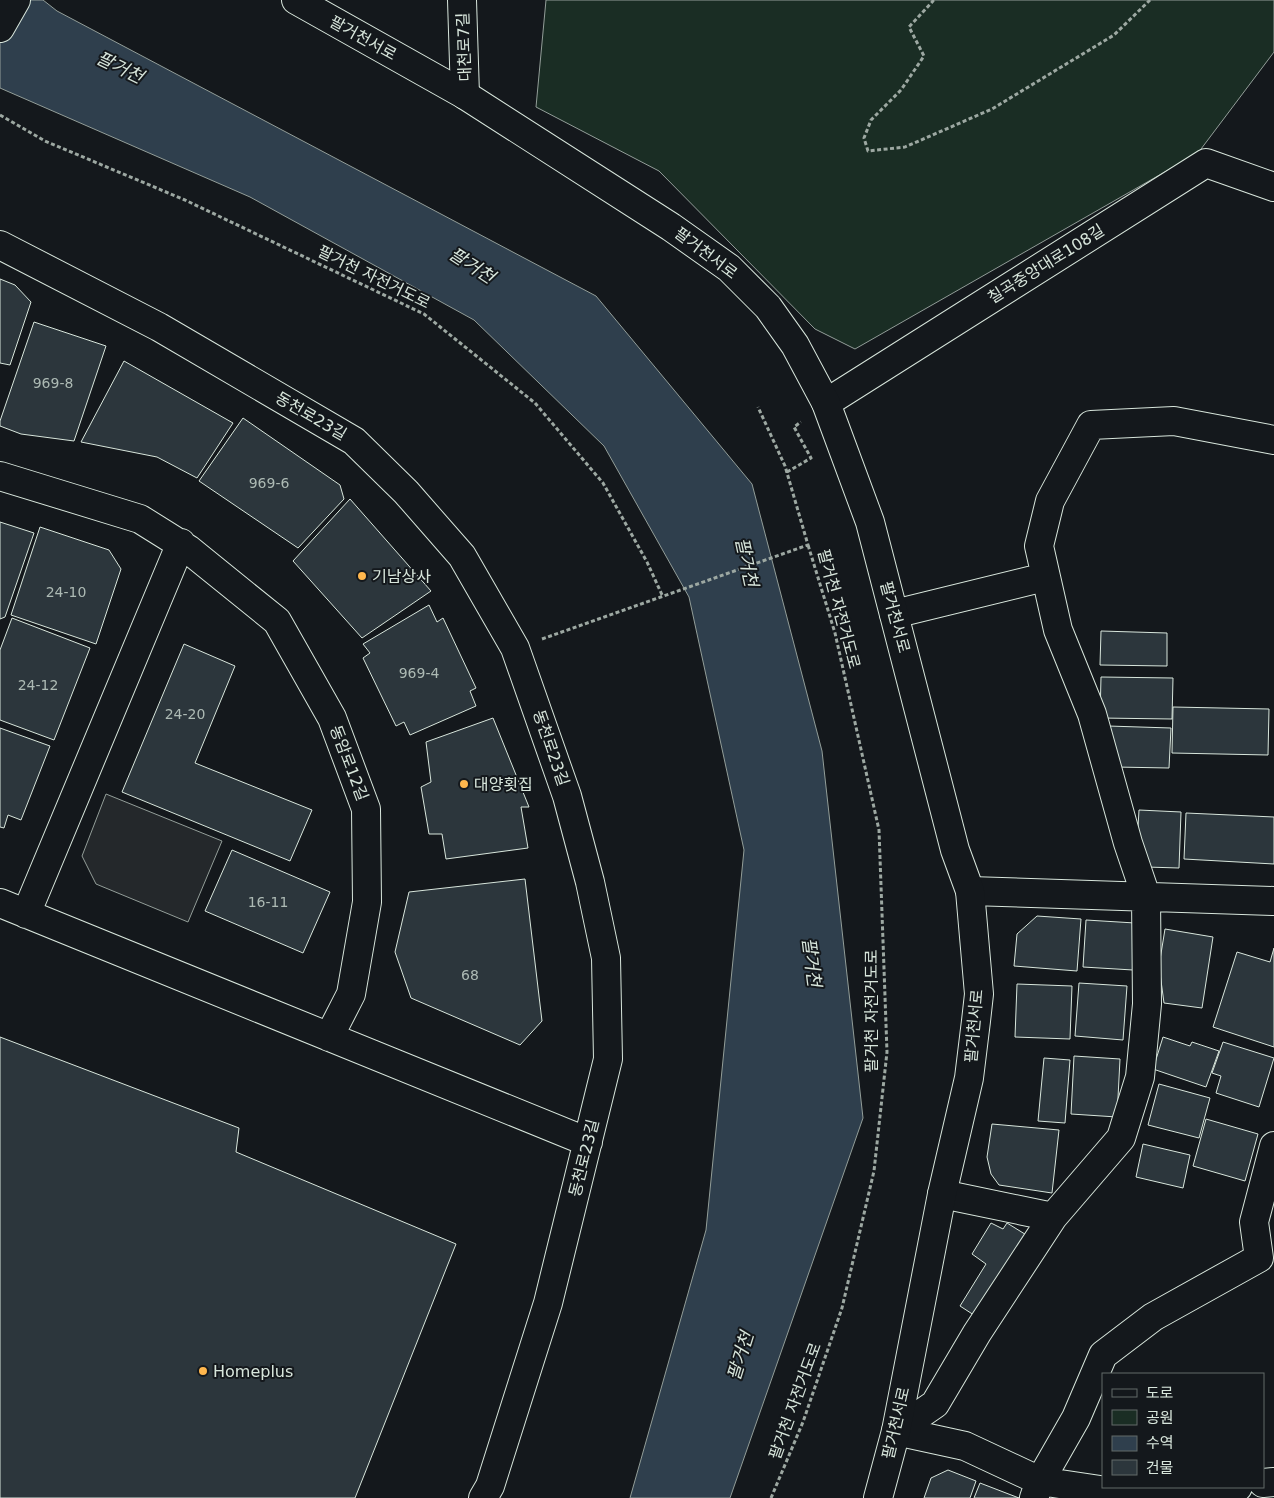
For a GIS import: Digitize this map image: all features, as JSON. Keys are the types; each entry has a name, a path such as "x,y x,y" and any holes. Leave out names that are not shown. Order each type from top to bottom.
{"street":[{"path":"0,28 16,0"},
{"name":"팔거천서로","path":"296,0 465,95 671,227 729,268 768,307 795,345 817,410 870,522 955,850 970,891 979,994 968,1078 942,1194 896,1431 878,1498"},
{"name":"대천로7길","path":"462,0 465,95"},
{"name":"칠곡중앙대로108길","path":"817,410 1206,163 1274,187"},
{"name":"동천로23길","path":"0,244 159,327 354,441 406,492 462,556 515,648 529,684 567,796 590,882 606,958 608,1059 548,1304 490,1486 483,1498"},
{"path":"896,1431 935,1404 978,1332 1053,1217 1121,1138 1140,1077 1147,1004 1146,896 1128,843 1092,714 1058,630 1045,577 1039,546 1050,501 1091,425 1174,421 1274,440"},
{"name":"동암로12길","path":"0,476 140,519 181,543 277,621 332,718 366,809 367,902 352,994 329,1037"},
{"path":"26,914 181,543"},
{"path":"894,614 1045,577"},
{"path":"970,891 1274,900"},
{"path":"0,903 588,1142"},
{"path":"1037,1490 1076,1418 1103,1355 1153,1317 1259,1258 1254,1222 1274,1146"},
{"path":"942,1194 1053,1217"},
{"path":"896,1431 965,1446 1037,1490 1179,1497 1232,1488"}],"path":[{"path":"932,0 909,27 924,56 901,90 871,120 864,138 868,150 905,147 992,109 1114,35 1150,0"},
{"name":"팔거천 자전거도로","path":"0,115 45,141 185,200 424,314 535,403 603,483 647,562 663,596"},
{"name":"팔거천 자전거도로","path":"758,407 787,472 835,633 879,830 887,1052 874,1170 842,1308 803,1422 771,1498"},
{"path":"787,472 811,458 794,427 817,410"},
{"path":"515,648 808,545"}],"green space":[{"path":"546,0 1274,0 1274,52 1198,153 855,349 815,329 659,171 536,107"}],"shaded area":[{"path":"106,794 222,841 188,922 96,884 82,856"}],"water":[{"name":"팔거천","path":"0,0 43,0 57,11 596,296 752,484 822,751 863,1118 730,1498 630,1498 706,1230 744,850 689,597 604,446 474,320 250,197 0,88"}],"building":[{"path":"0,279 15,285 31,302 10,365 0,363"},
{"path":"34,322 106,346 74,441 21,434 0,426 0,421"},
{"path":"124,361 233,423 197,478 157,457 81,442"},
{"path":"243,418 340,485 344,499 298,548 199,481"},
{"name":"기남상사","path":"350,499 431,591 362,638 293,561"},
{"path":"0,522 34,533 5,617 0,619"},
{"path":"40,527 109,550 121,569 96,644 11,615"},
{"path":"429,605 437,622 443,618 476,688 470,691 476,706 410,735 404,722 396,726 363,658 370,653 363,644"},
{"path":"12,618 90,648 54,740 0,720 0,650"},
{"path":"1101,631 1167,633 1167,666 1100,665"},
{"path":"184,644 235,666 195,763 312,810 290,861 122,792"},
{"path":"1101,677 1173,678 1172,719 1100,718"},
{"path":"1173,707 1269,709 1268,755 1172,753"},
{"path":"493,718 529,807 521,807 528,848 446,859 442,834 429,834 421,787 431,782 426,742"},
{"path":"1108,726 1171,728 1169,768 1115,767"},
{"path":"0,728 50,746 21,820 8,815 4,828 0,827"},
{"path":"1139,810 1181,812 1179,868 1146,867 1137,844"},
{"path":"1186,813 1274,817 1274,864 1184,859"},
{"path":"232,850 330,892 303,953 205,911"},
{"path":"525,879 542,1021 520,1045 411,998 395,952 409,892"},
{"path":"1037,916 1081,919 1077,971 1014,966 1017,934"},
{"path":"1086,920 1135,923 1133,970 1083,967"},
{"path":"1165,929 1213,937 1202,1008 1164,1003 1159,966"},
{"path":"1274,948 1274,1047 1213,1027 1237,952 1270,962"},
{"path":"1079,983 1127,986 1123,1040 1075,1036"},
{"path":"1017,984 1072,986 1070,1039 1015,1037"},
{"name":"Homeplus","path":"0,1037 239,1128 236,1152 456,1244 355,1498 0,1498"},
{"path":"1163,1037 1190,1046 1192,1042 1219,1051 1206,1087 1153,1069"},
{"path":"1223,1042 1274,1058 1259,1107 1216,1093 1221,1076 1212,1073"},
{"path":"1074,1056 1120,1059 1117,1117 1071,1114"},
{"path":"1044,1058 1070,1060 1065,1123 1038,1121"},
{"path":"1159,1084 1210,1098 1199,1138 1148,1125"},
{"path":"1206,1119 1258,1134 1245,1181 1193,1166"},
{"path":"992,1124 1059,1130 1052,1193 999,1185 991,1174 987,1157"},
{"path":"1143,1144 1190,1155 1183,1188 1136,1177"},
{"path":"991,1223 1003,1229 1007,1223 1028,1236 977,1317 960,1306 986,1264 972,1254"},
{"path":"948,1470 976,1481 970,1498 924,1498 931,1478"},
{"path":"980,1483 1019,1498 974,1498"}],"place":[{"name":"기남상사","path":"362,576"},
{"name":"대양횟집","path":"464,784"},
{"name":"Homeplus","path":"203,1371"}]}
